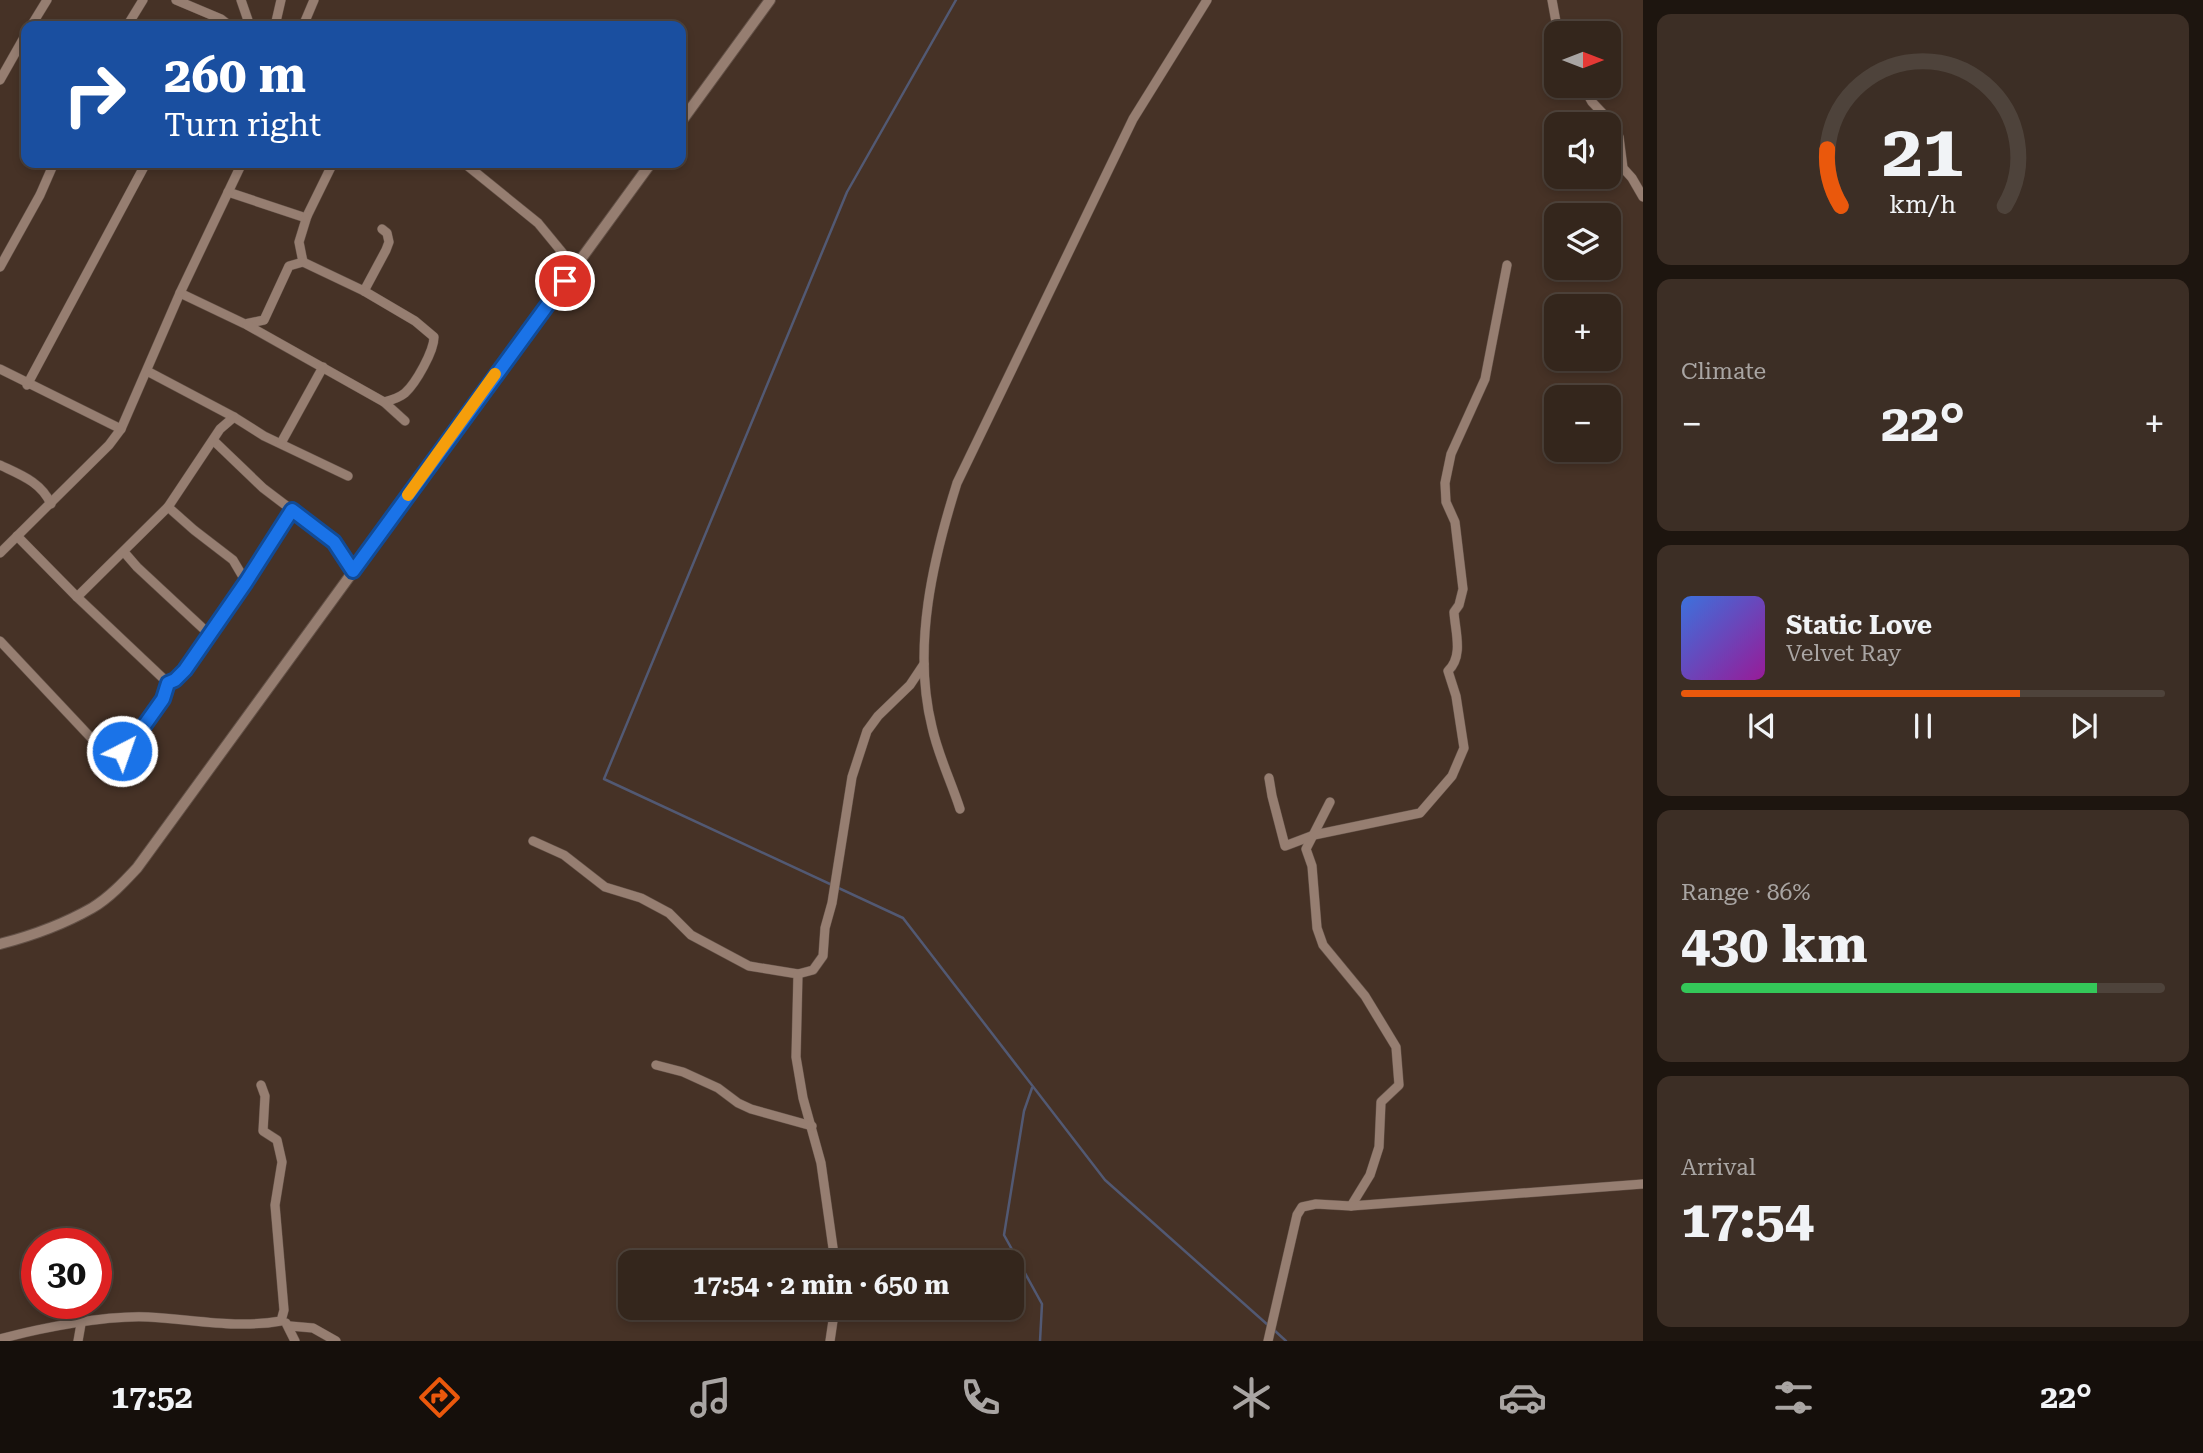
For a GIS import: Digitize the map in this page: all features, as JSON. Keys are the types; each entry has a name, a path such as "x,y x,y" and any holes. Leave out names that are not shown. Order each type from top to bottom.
{"street":[{"path":"34,21 47,0"},
{"path":"130,21 143,0"},
{"path":"176,0 223,21"},
{"path":"241,0 248,21"},
{"path":"276,21 281,0"},
{"path":"305,21 314,0"},
{"path":"686,115 770,0"},
{"path":"960,809 932,729 926,696 925,634 944,524 957,483 1133,119 1207,0"},
{"path":"1552,0 1556,21"},
{"path":"0,80 21,43"},
{"path":"1590,98 1617,133 1621,142 1623,168 1643,197"},
{"path":"0,267 52,168"},
{"path":"27,384 142,168"},
{"path":"0,553 109,445 121,429 180,293 239,168"},
{"path":"245,324 264,320 299,242 307,216 331,168"},
{"path":"470,168 538,223 576,266"},
{"path":"0,944 93,907 137,868 647,168"},
{"path":"228,192 297,217 307,216"},
{"path":"297,217 303,228"},
{"path":"364,291 389,242 387,233 382,229"},
{"path":"299,242 303,262"},
{"path":"289,266 303,262 364,291 432,334 435,340 431,352 408,390 398,398 384,402"},
{"path":"1269,778 1285,846 1314,835 1420,813 1452,776 1464,748 1456,696 1448,671 1455,665 1458,650 1454,612 1459,605 1463,589 1455,522 1447,502 1445,483 1451,454 1485,379 1507,265"},
{"path":"180,293 245,324 323,367 384,402 405,421"},
{"path":"281,443 323,367"},
{"path":"0,370 121,429"},
{"path":"147,371 264,436 348,476"},
{"path":"216,408 220,429"},
{"path":"77,597 168,507 220,429 234,417"},
{"path":"214,441 263,488 334,542 353,571"},
{"path":"0,465 36,484 44,491 51,504"},
{"path":"168,507 233,560 246,582"},
{"path":"0,641 95,742 122,751 129,747 163,699 168,683 185,670 292,510"},
{"path":"17,536 168,683"},
{"path":"124,552 209,634"},
{"path":"533,841 564,855 605,887 641,898 669,913 691,935 749,966 798,974 813,970 823,956 825,928 832,903 852,777 867,731 878,716 910,685 925,663"},
{"path":"1330,802 1306,849 1312,866 1317,928 1323,945 1365,996 1396,1047 1399,1085 1381,1102 1379,1147 1370,1175 1351,1206"},
{"path":"798,974 796,1057 803,1098 821,1163 833,1250"},
{"path":"656,1065 683,1072 718,1088 738,1103 812,1126"},
{"path":"261,1085 265,1096 263,1131 277,1140 281,1152 275,1205 284,1310 286,1323 295,1341"},
{"path":"1268,1341 1297,1215 1302,1208 1643,1184"},
{"path":"0,1339 130,1317 224,1324 286,1323 313,1328 336,1341"},
{"path":"830,1341 833,1320"},
{"path":"78,1341 81,1324"}],"waterway":[{"path":"956,0 847,192 604,779 903,918 1105,1180 1269,1326"},
{"path":"1032,1088 1024,1111 1004,1235 1042,1304 1040,1341"},
{"path":"1274,1330 1286,1341"}],"slow traffic":[{"path":"408,495 495,374"}],"route":[{"path":"122,751 129,747 163,699 168,683 185,670 292,510 334,542 353,571 565,281"}]}
